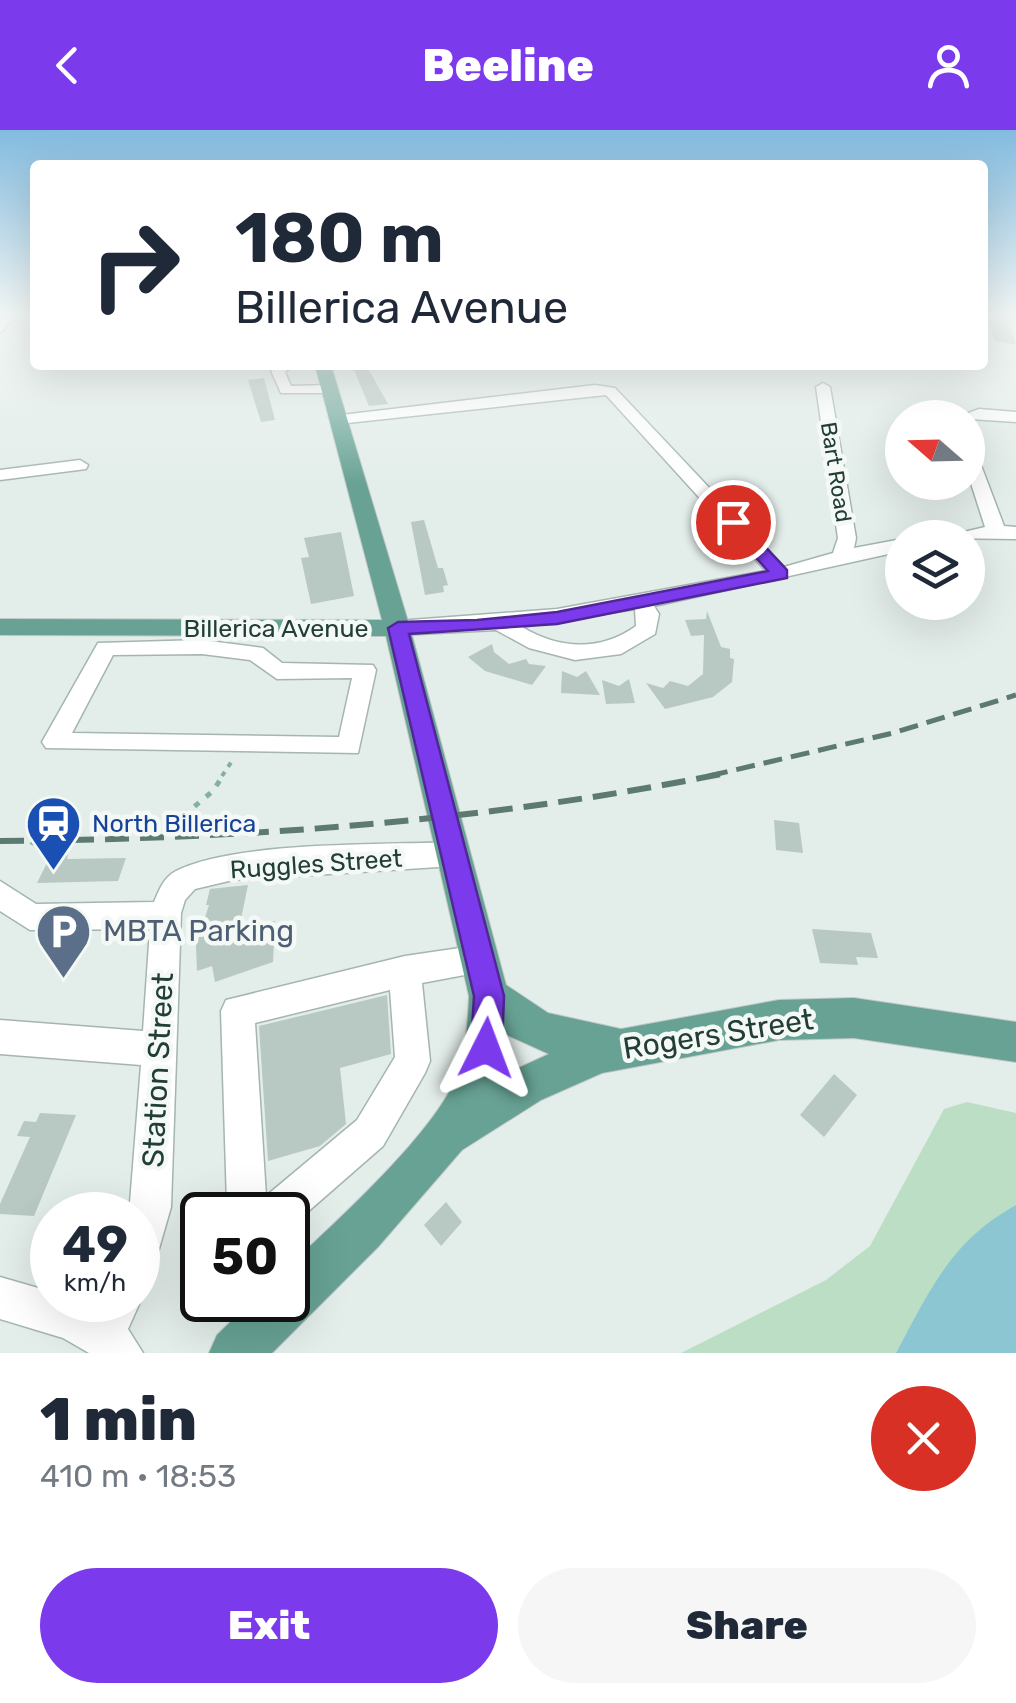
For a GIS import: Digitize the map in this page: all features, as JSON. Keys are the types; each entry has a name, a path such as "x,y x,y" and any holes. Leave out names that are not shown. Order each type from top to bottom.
{"main road":[{"path":"310,1277 392,1198 443,1140 477,1082 486,1048 484,978 398,628 325,370"},
{"name":"Billerica Avenue","path":"0,627 206,637 273,627 398,628"},
{"path":"484,978 515,1019 555,1036 621,1047"},
{"name":"Rogers Street","path":"443,1140 526,1085 582,1059 621,1047 815,1017 894,1022 1016,1042"},
{"path":"235,1353 265,1322"}],"street":[{"path":"279,370 286,390 330,389"},
{"name":"Bart Road","path":"823,387 847,538 842,556"},
{"path":"338,420 596,389 614,393 780,574"},
{"path":"985,414 1016,417"},
{"path":"0,475 80,465"},
{"path":"985,488 1006,532"},
{"name":"Billerica Avenue","path":"398,628 502,624 643,604 885,548"},
{"path":"502,624 522,639 558,651 594,653 631,644 647,629 648,614 643,604"},
{"path":"255,652 273,627"},
{"path":"206,637 227,653 255,652 277,671 365,670 350,746 55,742 106,648 206,637"},
{"name":"Ruggles Street","path":"0,894 18,912 30,917 121,918 173,898 197,874 454,854"},
{"name":"Station Street","path":"152,1192 158,1049 173,898"},
{"path":"246,1192 238,1012 405,971 484,978"},
{"path":"301,1192 370,1133 413,1061 405,971"},
{"path":"0,1038 158,1049"},
{"path":"0,1298 114,1330"}],"path":[{"path":"182,816 214,791 242,744"},
{"path":"32,845 41,827"}],"green space":[{"path":"967,1102 1016,1113 1016,1205 977,1233 961,1251 932,1290 896,1353 681,1353 826,1280 870,1246 944,1109"}],"water":[{"path":"1016,1205 1016,1353 896,1353 958,1251"}],"building":[{"path":"354,370 369,370 388,404 369,406"},
{"path":"264,378 275,420 261,422 248,380"},
{"path":"424,520 438,568 443,568 448,585 443,586 444,592 425,595 411,522"},
{"path":"341,532 354,596 311,604 301,558 309,557 304,538"},
{"path":"707,611 721,647 730,649 730,658 734,659 732,682 713,697 665,709 646,683 663,688 670,681 688,686 703,674 704,635 691,636 685,620 706,619"},
{"path":"492,644 494,652 509,664 526,659 529,664 546,666 532,685 485,671 468,657"},
{"path":"562,671 577,677 586,671 600,695 561,693"},
{"path":"629,679 635,703 606,704 602,680 619,686"},
{"path":"774,820 799,823 803,853 776,850"},
{"path":"51,855 68,855 67,859 126,858 118,881 37,883"},
{"path":"248,885 240,924 275,921 273,962 215,982 212,966 197,971 196,946 210,889"},
{"path":"812,929 871,933 878,958 856,957 858,965 820,963"},
{"path":"387,995 391,1054 340,1068 346,1124 320,1146 268,1161 259,1026"},
{"path":"834,1074 857,1095 824,1137 800,1115"},
{"path":"40,1113 76,1115 44,1192 30,1192 30,1216 0,1214 0,1204 30,1137 17,1136 24,1121 36,1122"},
{"path":"446,1202 462,1222 441,1246 424,1225"}],"railway":[{"path":"709,776 893,733 1016,695"},
{"path":"0,841 182,836 362,825 542,804 721,774"}],"place":[{"name":"North Billerica","path":"53,872"},
{"name":"MBTA Parking","path":"64,980"}],"route":[{"path":"486,1048 489,996 398,628 529,622 643,604 780,574 733,522"}]}
